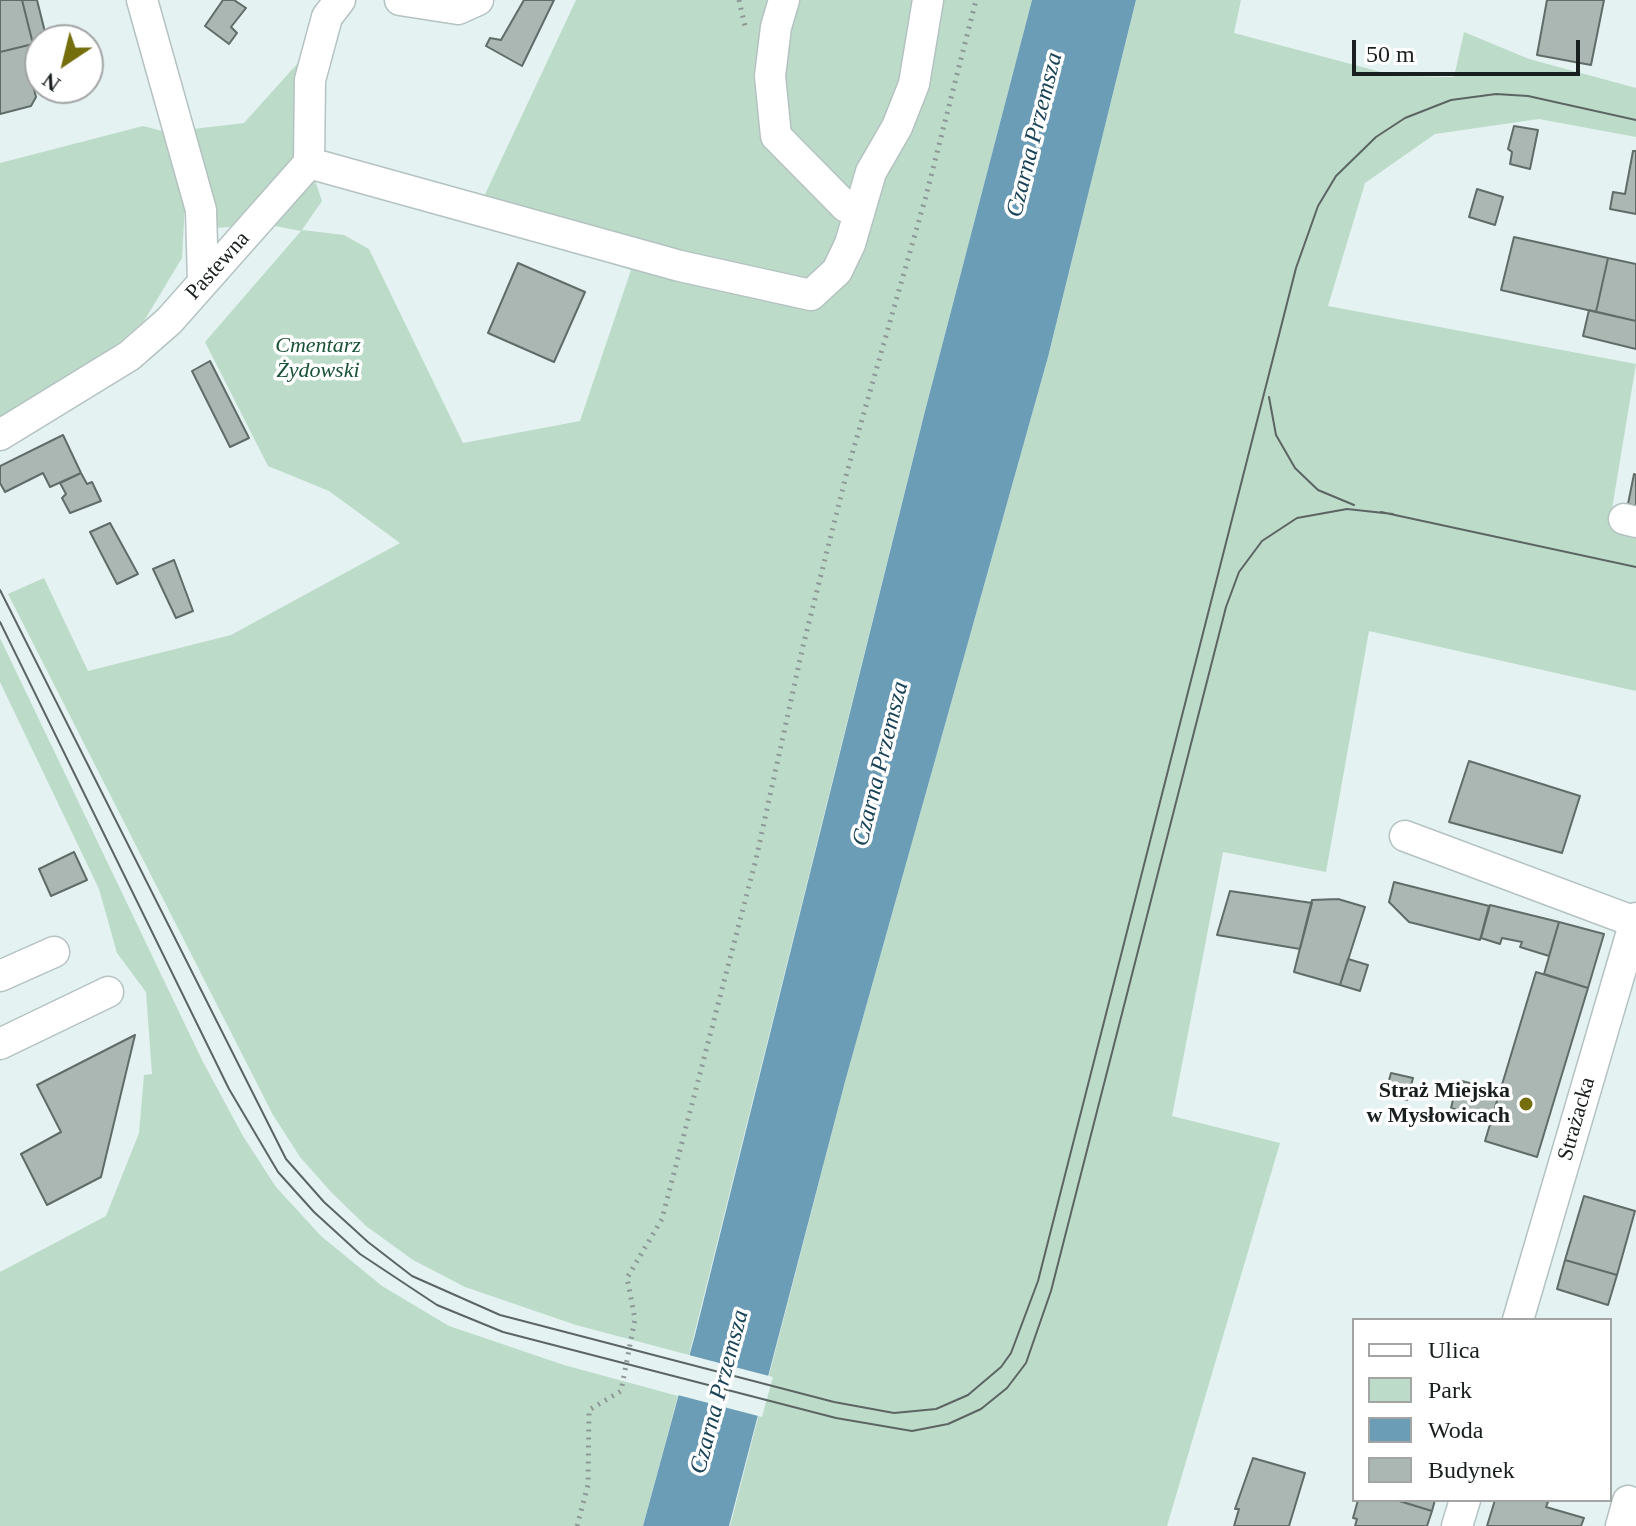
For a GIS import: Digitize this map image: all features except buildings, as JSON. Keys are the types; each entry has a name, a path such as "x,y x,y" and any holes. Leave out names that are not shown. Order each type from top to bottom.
{"street":[{"path":"142,0 201,210 203,282"},
{"path":"340,0 327,17 310,80 309,163 446,198 680,266 811,295 837,271 850,244 871,172 897,127 914,84 928,0"},
{"path":"400,0 458,9 478,0"},
{"path":"784,0 776,27 770,76 776,136 846,207 858,210"},
{"name":"Pastewna","path":"0,435 129,356 169,321 309,163"},
{"path":"1405,836 1635,920"},
{"name":"Strażacka","path":"1519,1318 1635,920"},
{"path":"0,976 54,952"},
{"path":"1,1042 108,992"},
{"path":"1457,1526 1464,1502"}],"path":[{"path":"577,1526 588,1485 589,1410 621,1391 635,1319 627,1278 662,1219 756,859 803,646 847,472 926,196 976,0"}],"green space":[{"name":"Cmentarz Żydowski","path":"576,0 1032,0 925,411 689,1355 576,1325 465,1287 413,1260 366,1226 331,1192 300,1157 273,1115 8,594 44,578 88,671 231,635 400,543 329,491 268,466 205,342 301,231 264,224 216,228 193,129 244,123 297,64 309,163 322,201 302,230 344,235 369,249 463,443 580,421 631,270 473,220"},
{"path":"1136,0 1241,0 1234,33 1396,76 1454,77 1464,32 1529,59 1636,88 1636,137 1539,119 1435,134 1365,183 1328,306 1636,364 1609,527 1636,534 1636,691 1369,631 1326,872 1223,852 1172,1116 1280,1143 1167,1526 730,1526 846,1078 1048,357"},
{"path":"143,126 166,132 185,204 182,258 144,321 88,369 0,419 0,163"},
{"path":"0,638 203,1062 243,1136 276,1187 321,1236 382,1286 449,1326 564,1365 678,1396 643,1526 0,1526 0,1272 106,1216 139,1133 144,1075 152,1074 146,992 117,953 99,889 0,682"}],"water":[{"name":"Czarna Przemsza","path":"1032,0 1136,0 1048,357 846,1078 729,1526 643,1526 695,1335 925,411"}],"pier":[{"path":"685,1354 773,1377 762,1417 674,1394"}],"tram line":[{"path":"0,590 286,1159 324,1202 368,1242 412,1276 500,1315 834,1402 894,1413 936,1409 968,1395 1001,1367 1011,1353 1038,1281 1296,268 1318,206 1336,176 1376,137 1405,118 1451,100 1496,94 1528,96 1636,120"},
{"path":"1269,397 1276,435 1295,468 1318,490 1354,505"},
{"path":"0,622 229,1089 278,1172 314,1212 360,1254 437,1305 503,1332 836,1418 912,1431 948,1424 981,1409 1007,1388 1026,1363 1051,1291 1226,607 1239,572 1262,541 1297,518 1347,509 1393,514"},
{"path":"1381,512 1636,567"}],"place":[{"name":"Straż Miejska w Mysłowicach","path":"1526,1104"}]}
